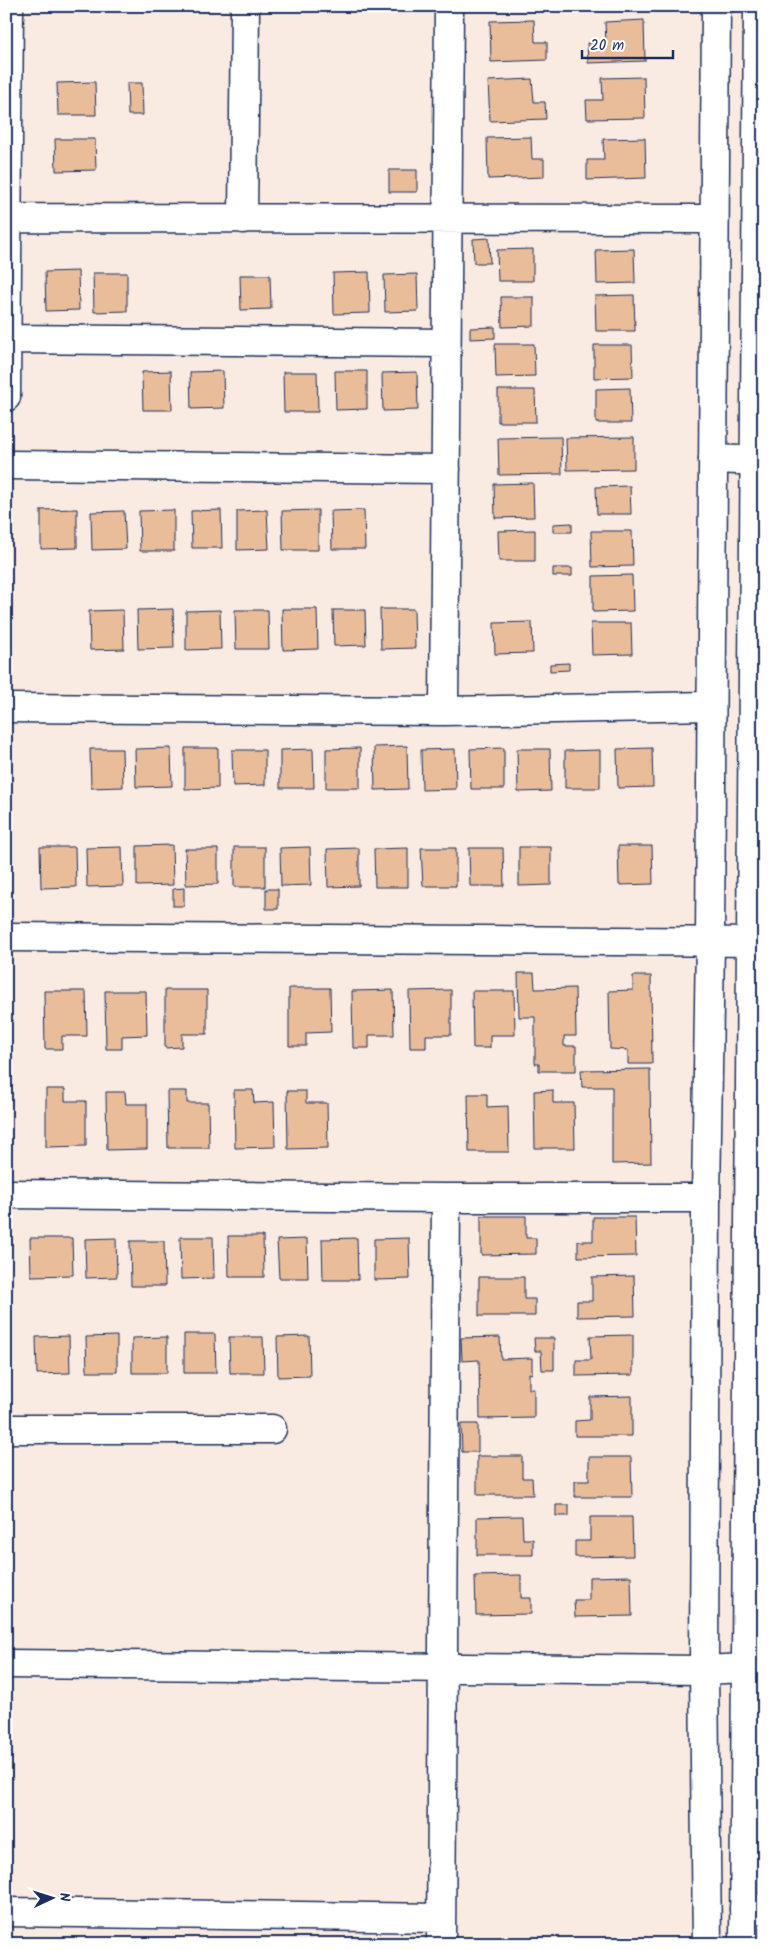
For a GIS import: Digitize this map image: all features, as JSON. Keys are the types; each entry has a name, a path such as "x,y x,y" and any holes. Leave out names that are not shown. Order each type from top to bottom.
{"street":[{"path":"6,398 9,6"},
{"path":"244,219 245,6"},
{"path":"444,711 449,6"},
{"path":"707,1944 704,1670 706,1198 710,942 716,6"},
{"path":"744,1944 754,1909 745,1668 756,1199 760,461 758,6"},
{"path":"8,218 714,219"},
{"path":"7,339 446,343"},
{"path":"713,459 760,461"},
{"path":"6,465 446,469"},
{"path":"6,708 444,711 711,706"},
{"path":"6,937 757,941"},
{"path":"6,1194 706,1198"},
{"path":"6,1912 441,1931 446,1198"},
{"path":"6,1429 272,1429"},
{"path":"6,1664 704,1670 745,1668"}],"building":[{"path":"534,20 535,42 547,42 547,60 491,62 490,21"},
{"path":"644,20 645,61 588,63 587,43 606,43 605,22"},
{"path":"644,77 645,118 587,119 586,100 603,100 602,78"},
{"path":"532,79 534,102 545,102 546,119 490,121 488,81"},
{"path":"95,82 96,115 58,115 57,83"},
{"path":"127,83 142,83 143,115 128,115"},
{"path":"531,137 532,159 544,159 544,177 488,179 487,138"},
{"path":"645,138 646,178 587,180 587,160 604,160 603,139"},
{"path":"55,139 95,139 96,170 56,171"},
{"path":"389,170 417,170 417,192 389,192"},
{"path":"489,238 490,263 474,263 473,239"},
{"path":"533,249 533,281 498,281 497,250"},
{"path":"634,249 635,283 597,284 596,250"},
{"path":"78,271 79,310 46,311 45,272"},
{"path":"369,272 370,313 334,314 333,273"},
{"path":"93,273 127,273 127,311 94,312"},
{"path":"417,274 418,311 385,312 384,275"},
{"path":"240,275 270,275 271,309 241,310"},
{"path":"634,295 635,331 596,331 595,296"},
{"path":"501,297 534,297 534,326 502,327"},
{"path":"495,327 495,338 470,339 470,328"},
{"path":"495,344 534,344 535,376 496,377"},
{"path":"594,345 632,345 633,377 594,378"},
{"path":"171,371 172,410 143,410 142,372"},
{"path":"223,371 224,408 191,409 190,372"},
{"path":"335,371 367,371 367,409 336,410"},
{"path":"283,372 317,372 318,412 284,412"},
{"path":"417,372 418,410 383,411 382,373"},
{"path":"630,388 631,423 596,423 596,389"},
{"path":"498,390 535,390 536,422 498,422"},
{"path":"561,437 562,474 499,475 498,438"},
{"path":"634,437 634,469 567,470 566,438"},
{"path":"533,483 534,517 495,518 494,484"},
{"path":"630,486 631,514 597,514 596,487"},
{"path":"77,509 77,548 41,549 41,510"},
{"path":"174,510 174,551 140,551 139,511"},
{"path":"221,510 222,548 192,548 191,511"},
{"path":"267,510 269,549 237,550 237,511"},
{"path":"318,510 318,550 283,550 282,511"},
{"path":"364,510 365,549 332,549 331,511"},
{"path":"124,511 126,549 92,550 91,512"},
{"path":"572,523 572,532 553,532 553,524"},
{"path":"535,530 535,561 499,561 498,531"},
{"path":"591,531 632,531 633,566 592,567"},
{"path":"553,568 572,568 572,576 553,576"},
{"path":"632,575 633,611 593,612 593,576"},
{"path":"173,609 174,648 138,649 137,610"},
{"path":"282,609 317,609 318,649 283,650"},
{"path":"380,609 414,609 415,648 381,649"},
{"path":"123,610 124,649 90,650 89,611"},
{"path":"220,610 221,649 186,650 186,611"},
{"path":"235,610 268,610 269,649 236,649"},
{"path":"333,610 365,610 366,645 334,646"},
{"path":"532,622 533,653 495,654 494,623"},
{"path":"591,623 631,623 632,654 592,655"},
{"path":"569,663 569,670 550,671 550,664"},
{"path":"407,746 408,789 375,790 374,747"},
{"path":"171,748 172,786 136,787 135,749"},
{"path":"185,748 218,748 218,788 185,789"},
{"path":"360,748 360,788 326,788 326,749"},
{"path":"504,748 504,789 471,789 470,749"},
{"path":"652,748 653,787 618,788 617,749"},
{"path":"90,749 122,749 123,787 91,788"},
{"path":"313,749 314,788 280,788 280,750"},
{"path":"455,749 456,789 422,790 421,750"},
{"path":"517,749 550,749 551,791 518,792"},
{"path":"232,750 265,750 265,785 233,786"},
{"path":"600,750 600,788 565,788 565,751"},
{"path":"172,845 173,885 137,886 137,846"},
{"path":"618,846 652,846 653,884 619,885"},
{"path":"40,847 75,847 76,887 41,888"},
{"path":"122,847 123,886 87,887 86,848"},
{"path":"234,847 265,847 265,887 234,887"},
{"path":"310,847 311,885 281,886 280,848"},
{"path":"519,847 551,847 551,885 519,886"},
{"path":"359,848 359,886 328,887 327,849"},
{"path":"408,848 408,887 375,887 374,849"},
{"path":"421,848 456,848 456,886 423,886"},
{"path":"469,848 503,848 504,886 470,886"},
{"path":"185,849 218,849 218,884 186,885"},
{"path":"184,888 184,906 173,906 173,889"},
{"path":"266,889 278,889 278,909 266,909"},
{"path":"518,973 534,973 535,989 575,988 576,1036 564,1036 564,1046 576,1046 576,1071 539,1071 539,1064 535,1064 535,1017 519,1017"},
{"path":"633,976 651,976 652,1064 628,1064 628,1050 610,1049 609,991 633,990"},
{"path":"289,988 330,988 331,1032 306,1033 306,1046 289,1046"},
{"path":"165,990 207,990 207,1034 182,1034 182,1047 165,1048"},
{"path":"393,990 394,1035 369,1035 369,1048 353,1048 352,991"},
{"path":"451,990 451,1035 426,1035 426,1048 410,1048 409,991"},
{"path":"44,991 86,991 87,1036 62,1036 62,1049 45,1049"},
{"path":"105,991 146,991 147,1035 122,1036 122,1049 106,1049"},
{"path":"472,991 514,991 515,1035 490,1035 490,1048 473,1048"},
{"path":"650,1069 651,1163 612,1164 612,1087 582,1087 581,1070"},
{"path":"46,1089 65,1089 65,1101 86,1101 86,1146 46,1147"},
{"path":"234,1090 253,1090 254,1103 274,1102 275,1147 235,1148"},
{"path":"553,1090 553,1103 574,1103 575,1148 535,1148 534,1091"},
{"path":"167,1091 187,1091 187,1103 208,1103 209,1148 168,1148"},
{"path":"287,1091 306,1091 306,1103 327,1103 328,1148 288,1149"},
{"path":"106,1092 125,1092 126,1104 147,1104 147,1149 107,1150"},
{"path":"468,1094 487,1094 487,1107 508,1106 509,1152 469,1152"},
{"path":"481,1216 526,1216 526,1238 536,1238 536,1254 481,1255"},
{"path":"593,1217 635,1217 636,1256 578,1257 578,1241 593,1241"},
{"path":"228,1236 263,1236 264,1277 229,1277"},
{"path":"180,1237 213,1237 214,1278 181,1279"},
{"path":"30,1238 72,1238 73,1275 31,1276"},
{"path":"116,1238 117,1277 86,1278 85,1239"},
{"path":"357,1238 358,1280 323,1280 322,1239"},
{"path":"409,1238 410,1279 374,1280 374,1239"},
{"path":"307,1239 308,1278 279,1278 277,1240"},
{"path":"130,1241 164,1241 165,1286 131,1286"},
{"path":"634,1276 635,1316 577,1317 577,1301 592,1301 592,1277"},
{"path":"479,1277 524,1277 524,1299 535,1299 535,1316 479,1316"},
{"path":"184,1334 215,1334 216,1373 184,1373"},
{"path":"633,1335 633,1375 576,1376 576,1360 591,1360 590,1336"},
{"path":"69,1336 70,1373 37,1374 36,1337"},
{"path":"117,1336 117,1372 87,1372 86,1337"},
{"path":"309,1336 310,1376 278,1377 277,1337"},
{"path":"167,1337 167,1373 132,1373 132,1338"},
{"path":"229,1337 263,1337 264,1373 230,1373"},
{"path":"500,1337 501,1359 532,1358 532,1374 529,1373 529,1389 534,1389 534,1418 480,1419 479,1360 462,1361 461,1338"},
{"path":"534,1338 554,1338 554,1370 542,1370 541,1351 535,1351"},
{"path":"632,1396 632,1436 575,1436 575,1421 590,1420 590,1397"},
{"path":"461,1424 478,1424 478,1452 462,1452"},
{"path":"477,1456 522,1456 522,1478 532,1478 533,1495 477,1495"},
{"path":"589,1457 631,1457 632,1497 575,1497 575,1481 589,1481"},
{"path":"556,1505 569,1505 569,1516 556,1516"},
{"path":"522,1516 523,1539 533,1539 533,1555 477,1555 477,1517"},
{"path":"590,1517 632,1517 633,1556 575,1557 575,1541 590,1541"},
{"path":"521,1575 521,1598 531,1598 531,1614 476,1615 475,1576"},
{"path":"631,1576 632,1616 575,1617 574,1600 589,1600 589,1577"}]}
